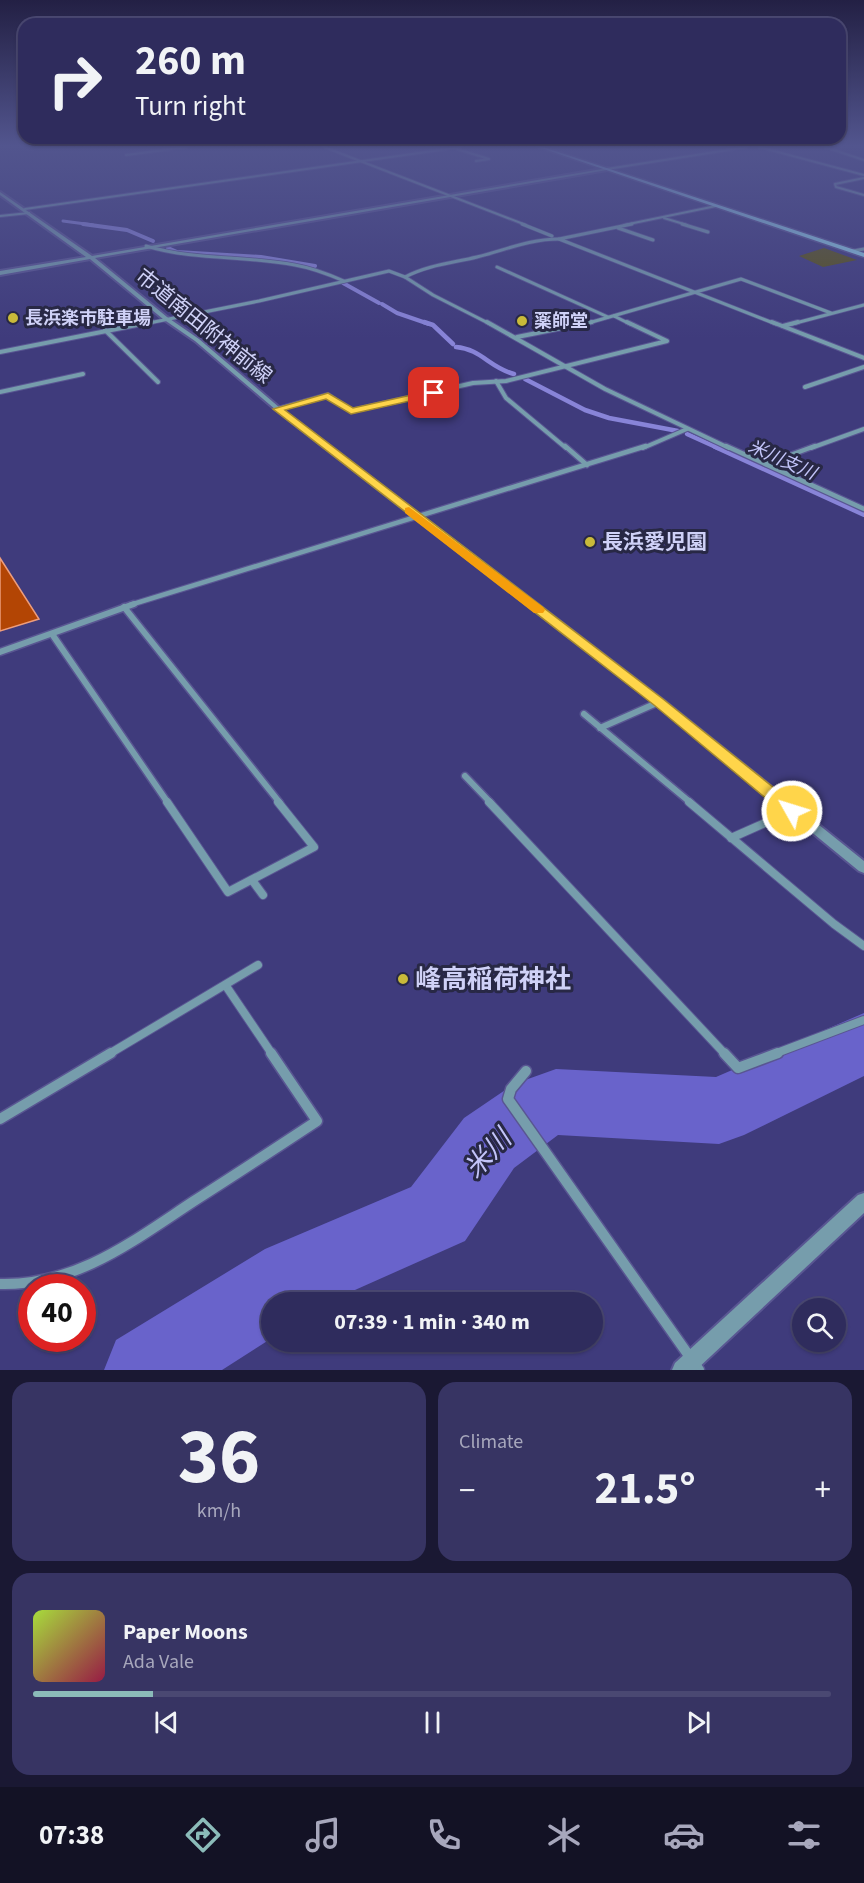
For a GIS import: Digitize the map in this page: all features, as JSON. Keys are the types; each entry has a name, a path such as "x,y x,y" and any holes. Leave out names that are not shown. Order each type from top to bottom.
{"main road":[{"path":"731,211 864,255"}],"street":[{"path":"0,216 27,211"},
{"name":"市道南田附神前線","path":"27,211 90,257 165,318 197,340 278,409 658,702 864,868"},
{"path":"0,273 358,211"},
{"path":"492,211 694,293 864,358"},
{"path":"405,277 427,267 474,258 546,238 559,239 694,211"},
{"path":"663,218 708,232"},
{"path":"618,228 653,240"},
{"path":"146,246 186,256 254,259 290,264 322,270 344,281"},
{"path":"853,251 864,249"},
{"path":"278,409 328,395 351,411 454,389 466,383 482,380 496,381 567,366 667,341 497,267"},
{"path":"0,352 259,301 389,271 405,277 433,295 516,337 605,389 687,429 864,509"},
{"path":"516,337 611,317 741,279 831,313"},
{"path":"783,326 864,305"},
{"path":"105,330 158,382"},
{"path":"805,387 864,367"},
{"path":"0,392 83,374"},
{"path":"496,381 506,398 587,465"},
{"path":"0,652 149,597 636,451 687,429"},
{"path":"766,464 864,429"},
{"path":"52,634 228,892 314,846 124,607"},
{"path":"600,728 658,702"},
{"path":"584,714 834,924 864,946"},
{"path":"465,776 738,1068 864,1020"},
{"path":"731,838 792,811"},
{"path":"252,880 263,895"},
{"path":"0,1119 258,965"},
{"path":"0,1284 29,1284 58,1279 85,1269 112,1255 317,1121 226,986"},
{"path":"526,1071 511,1089 508,1100 691,1367 864,1201"}],"shaded area":[{"path":"824,248 857,260 823,267 799,256"}],"building":[{"path":"0,558 39,619 0,631"}],"waterway":[{"name":"米川支川","path":"63,221 93,225"},
{"name":"米川支川","path":"83,224 127,230 153,241"},
{"name":"米川支川","path":"168,248 177,252 261,257 315,266"},
{"name":"米川支川","path":"343,283 379,303"},
{"name":"米川支川","path":"382,304 397,313 429,324"},
{"name":"米川支川","path":"424,322 433,325 453,344"},
{"name":"米川支川","path":"456,347 472,351 498,368 514,374"},
{"name":"米川支川","path":"525,379 585,410 609,418 678,431"},
{"name":"米川支川","path":"687,434 718,448"},
{"name":"米川支川","path":"715,446 864,514"},
{"name":"米川","path":"146,1370 293,1277 438,1214 489,1143 539,1107 556,1102 719,1111 864,1043"}],"slow traffic":[{"path":"409,510 538,610"}],"place":[{"name":"長浜楽市駐車場","path":"13,318"},
{"name":"薬師堂","path":"522,321"},
{"name":"長浜愛児園","path":"590,542"},
{"name":"峰高稲荷神社","path":"403,979"}],"route":[{"path":"434,393 351,411 328,395 278,409 658,702 792,811"}]}
